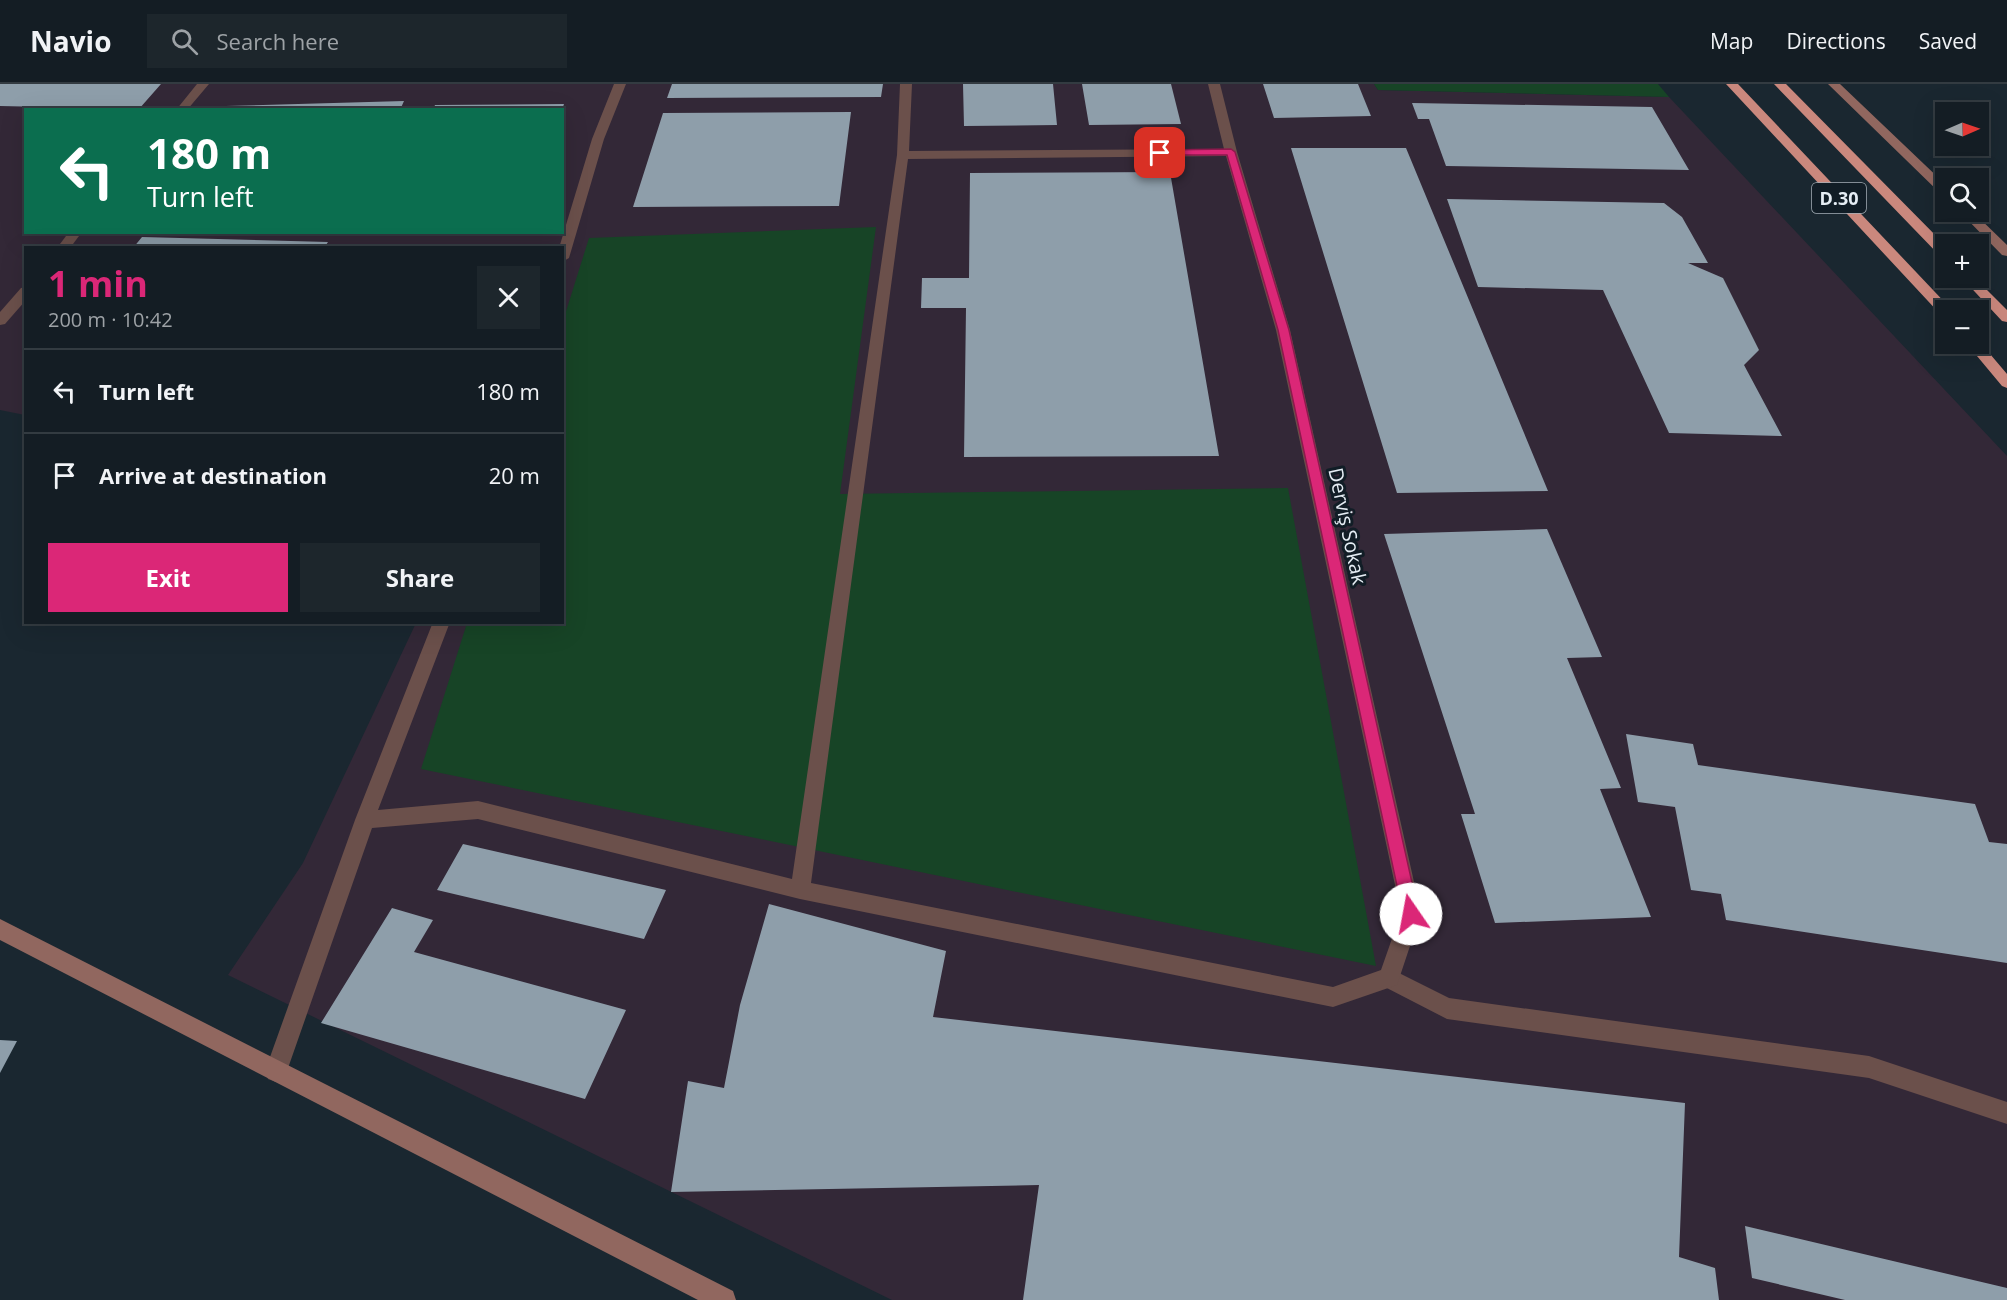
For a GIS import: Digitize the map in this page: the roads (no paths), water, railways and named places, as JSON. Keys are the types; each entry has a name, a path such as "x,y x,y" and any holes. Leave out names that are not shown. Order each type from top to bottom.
{"highway":[{"name":"D.30","path":"1732,84 1935,300"},
{"name":"D.30","path":"1780,84 1935,243"},
{"path":"1978,288 2007,318"},
{"path":"1982,354 2007,383"}],"street":[{"path":"183,108 203,84"},
{"path":"564,251 598,140 620,84"},
{"path":"800,890 903,155 906,84"},
{"name":"Derviş Sokak","path":"1214,84 1231,152 1283,330 1411,914 1389,978"},
{"path":"1834,84 1935,181"},
{"path":"903,155 1231,152"},
{"path":"1976,222 2007,252"},
{"path":"65,246 74,234"},
{"path":"0,321 24,293"},
{"path":"276,1071 365,820 441,624"},
{"path":"365,820 478,810 800,890 1333,997 1389,978 1447,1008 1869,1067 2007,1113"},
{"path":"0,929 724,1300"}]}
